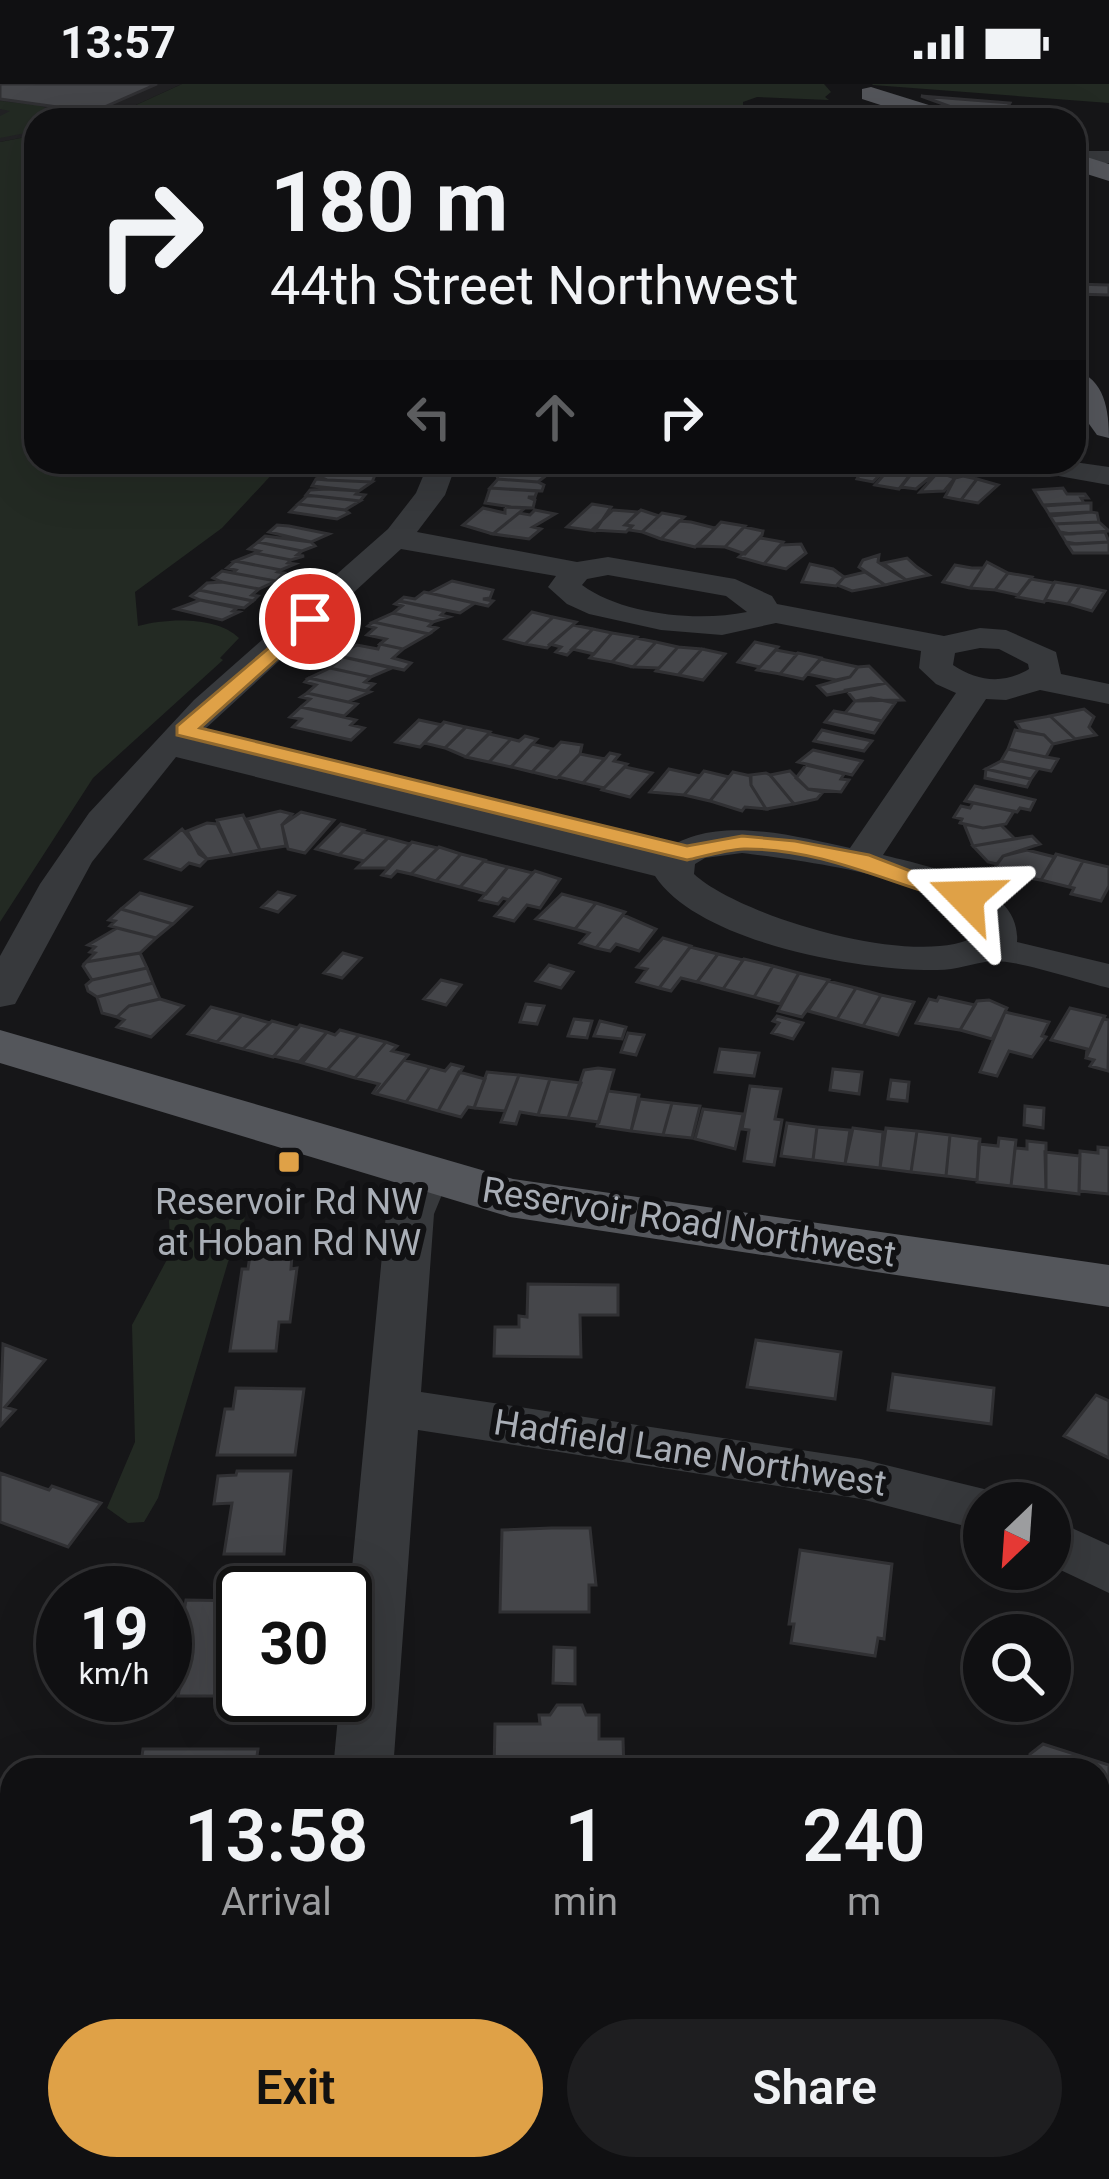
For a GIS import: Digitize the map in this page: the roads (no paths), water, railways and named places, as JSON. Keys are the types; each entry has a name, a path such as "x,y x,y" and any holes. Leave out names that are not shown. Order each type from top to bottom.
{"main road":[{"path":"865,101 897,108"},
{"path":"1086,396 1109,428"},
{"name":"Reservoir Road Northwest","path":"0,1046 427,1175 575,1211 1109,1286"}],"street":[{"path":"0,994 33,926 76,855 177,738 394,540 430,496 438,474"},
{"path":"394,540 416,553 571,577 626,567 735,588 752,594 761,616"},
{"path":"571,577 571,596 697,626 737,627 761,616 940,653 980,638 1006,640 1044,659 1042,673"},
{"path":"940,653 936,668 976,688 1007,690 1042,673 1109,680"},
{"path":"1042,673 1109,694"},
{"path":"861,860 976,688"},
{"path":"177,738 680,861 742,842 861,860 966,897 986,909 993,937"},
{"path":"680,861 682,889 703,902 806,937 883,953 937,957 964,956 993,937 1109,954"},
{"path":"993,937 1109,976"},
{"path":"364,1758 410,1214 427,1175"},
{"name":"Hadfield Lane Northwest","path":"393,1407 861,1479 963,1505"},
{"path":"1071,1550 1109,1571"}],"place":[{"name":"Reservoir Rd NW at Hoban Rd NW","path":"289,1162"}]}
